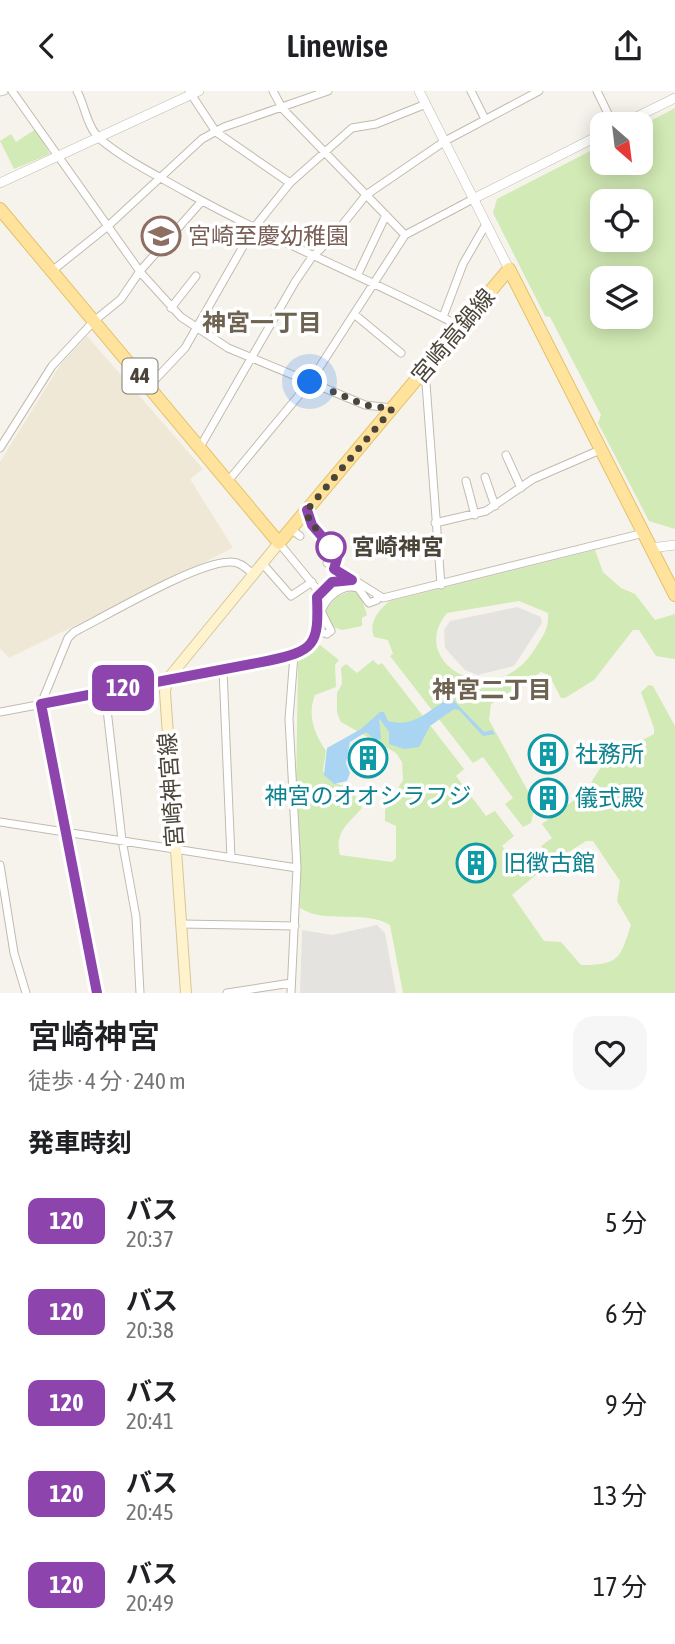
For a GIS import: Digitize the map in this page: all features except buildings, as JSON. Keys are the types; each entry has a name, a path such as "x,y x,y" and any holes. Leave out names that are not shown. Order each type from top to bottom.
{"main road":[{"name":"44","path":"0,209 279,543"},
{"name":"宮崎高鍋線","path":"279,543 295,533 307,510 509,269 675,595"},
{"path":"167,680 279,543"},
{"name":"宮崎神宮線","path":"167,680 164,692 186,993"}],"street":[{"path":"12,91 140,271 171,308 228,348 365,405 392,409"},
{"path":"77,91 88,121 99,137 160,177 253,229 374,283 459,326"},
{"path":"273,91 282,108 405,235"},
{"path":"52,271 108,226 202,139 328,91"},
{"path":"419,91 509,269"},
{"path":"471,91 485,119"},
{"path":"200,447 250,358 312,257 331,239 366,195 445,141 539,91"},
{"path":"597,91 607,112"},
{"path":"0,183 193,92 216,132 290,183"},
{"path":"646,112 675,98"},
{"path":"149,386 185,348 253,229 290,183 352,128 376,124 426,104"},
{"path":"228,481 310,382 405,235 590,140"},
{"path":"0,448 52,366 94,321 121,299 140,271 202,201"},
{"path":"357,275 386,215"},
{"path":"443,317 463,264 486,224"},
{"path":"171,308 196,276"},
{"path":"354,314 401,353"},
{"path":"425,369 441,585"},
{"path":"435,523 475,515 495,506 533,479 600,450"},
{"path":"506,455 521,488"},
{"path":"485,477 495,506"},
{"path":"466,481 475,515"},
{"path":"307,510 312,525 338,555 334,569"},
{"path":"327,563 383,598 644,533"},
{"path":"0,712 294,655 309,646 317,634 317,597 314,585 279,543"},
{"path":"651,548 675,545"},
{"path":"97,993 41,704 68,638 74,632 171,583 222,563 240,564 253,574"},
{"path":"262,563 291,596 314,585"},
{"path":"317,597 332,582 352,580"},
{"path":"317,634 331,631 321,611 327,601 342,589 358,588 369,603 374,603 377,595"},
{"path":"291,993 298,868 289,732 294,655"},
{"path":"223,670 231,858"},
{"path":"104,692 122,840 136,917 140,993"},
{"path":"0,822 298,868"},
{"path":"0,865 14,953 26,993"},
{"path":"180,925 295,926"},
{"path":"227,993 291,983"}],"shaded area":[{"path":"87,336 203,469 190,479 233,548 9,658 0,648 0,462 60,365"},
{"path":"517,607 541,617 542,623 514,666 478,675 465,670 445,648 444,630 450,621"},
{"path":"377,925 385,933 396,993 300,993 302,930 332,935"}],"green space":[{"path":"675,108 675,529 649,521 598,423 601,415 550,317 545,316 493,213 497,199 590,151 590,175 653,175 653,120"},
{"path":"36,129 50,154 14,169 0,141 11,134 16,142"},
{"path":"595,550 603,572 621,588 635,594 655,620 675,614 675,659 656,656 639,630 633,630 594,680 565,698 561,698 549,675 541,672 491,704 489,720 535,804 531,823 523,827 505,804 513,798 483,757 473,763 390,656 393,654 388,640 374,637 372,627 376,617 390,601","holes":["519,601 548,613 548,623 536,647 519,667 499,678 479,680 461,675 446,664 438,649 437,632 447,613"]},
{"path":"354,590 360,594 367,615 362,618 362,626 342,630 333,627 325,610 338,596"},
{"path":"320,645 339,660 335,665 336,687 315,695 313,702 313,724 326,751 323,771 331,782 351,788 362,808 341,834 340,855 392,862 396,858 396,826 385,821 385,810 403,780 402,762 396,753 341,722 337,713 337,693 342,684 341,668 346,664 357,673 373,660 378,665 382,663 464,769 456,776 486,816 495,811 514,836 502,846 517,865 525,859 537,874 512,895 544,941 561,942 581,965 611,961 624,946 631,925 617,901 620,881 593,841 586,841 553,862 541,846 552,838 542,824 585,792 606,759 654,734 641,692 649,685 653,686 675,726 675,993 403,993 390,925 368,918 322,916 300,908 301,866 296,797 298,663 300,657"}],"water":[{"path":"451,698 484,732 492,730 495,734 483,736 459,710 454,709 430,726 419,747 404,749 389,744 389,732 379,718 381,739 375,740 366,732 350,742 346,763 350,773 347,781 334,784 324,775 327,748 361,729 380,712 384,712 388,721 407,722"}],"bus line":[{"name":"120","path":"97,993 41,704 244,666 294,655 309,646 318,631 317,597 322,589 332,582 352,580 334,569 333,564 338,555 312,525 307,510"}],"place":[{"name":"宮崎至慶幼稚園","path":"161,236"},
{"name":"宮崎神宮","path":"331,547"},
{"name":"社務所","path":"548,754"},
{"name":"神宮のオオシラフジ","path":"368,758"},
{"name":"儀式殿","path":"548,798"},
{"name":"旧徴古館","path":"476,863"}],"district":[{"name":"神宮一丁目","path":"262,323"},
{"name":"神宮二丁目","path":"492,690"}],"route":[{"path":"310,382 365,405 392,409 307,510 312,525 331,547"}]}
